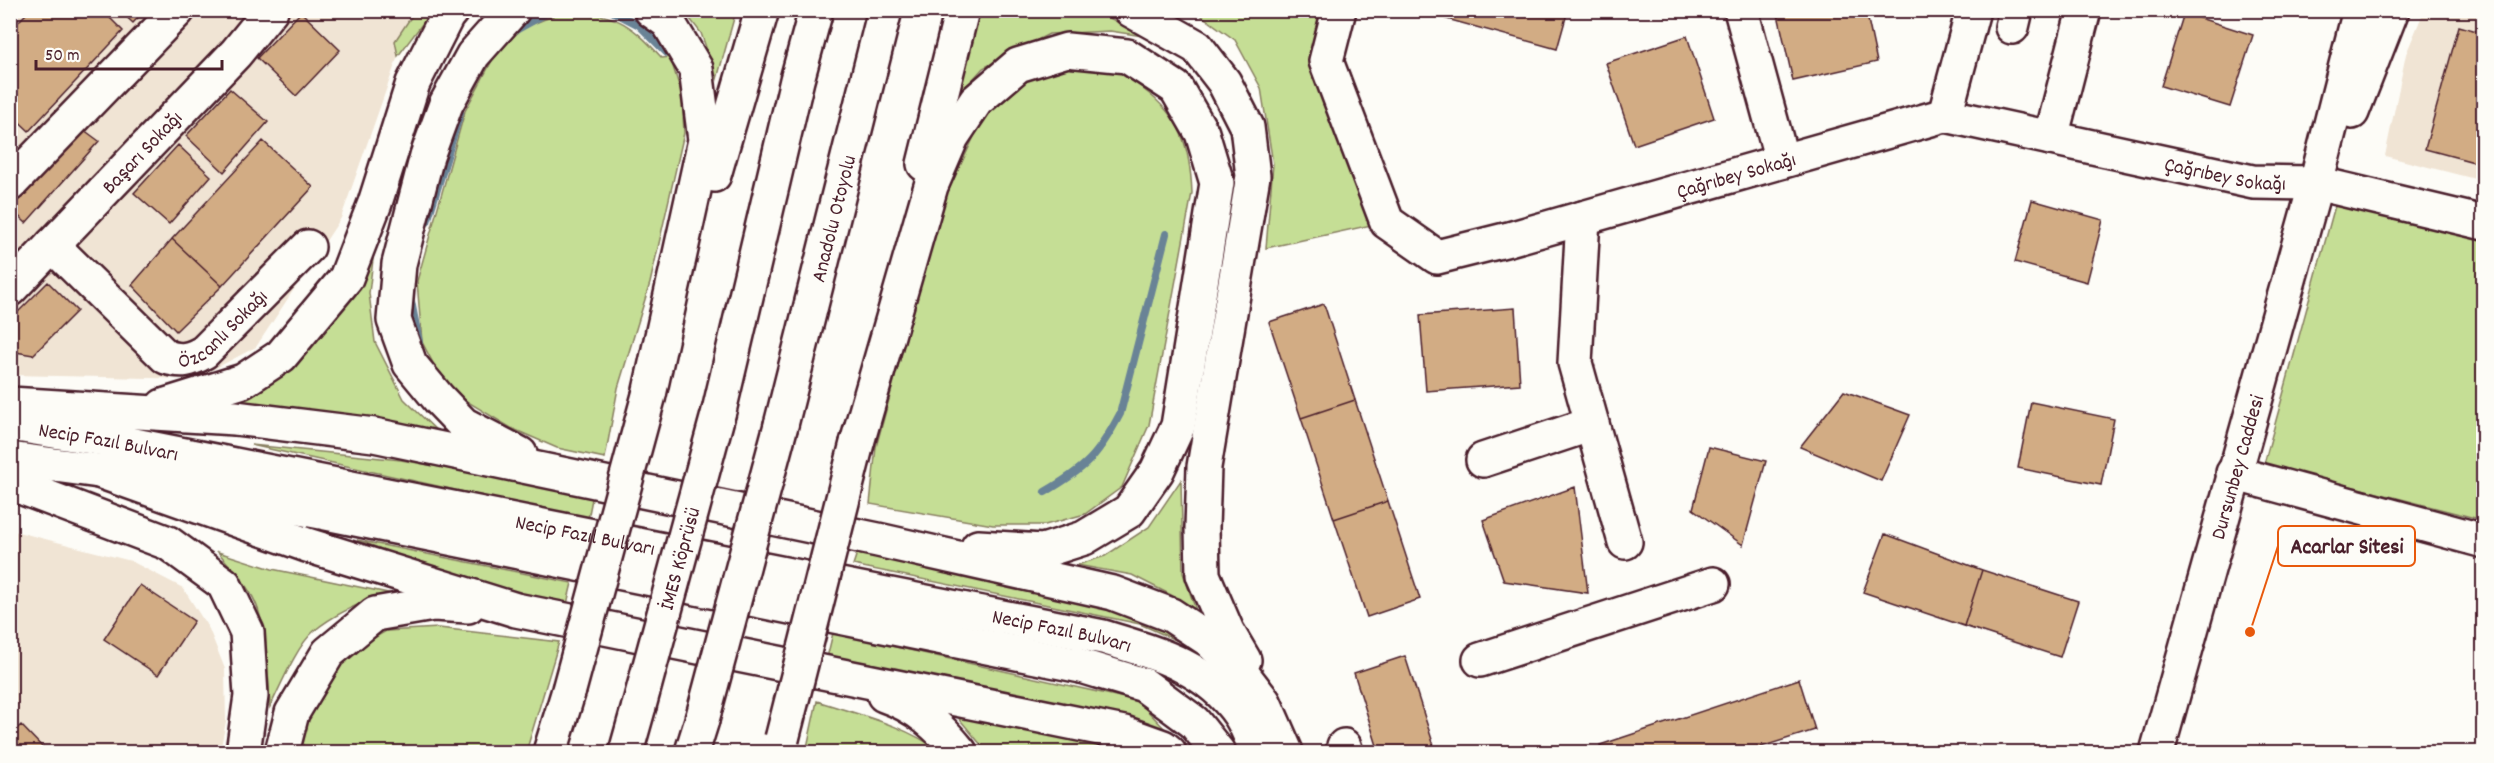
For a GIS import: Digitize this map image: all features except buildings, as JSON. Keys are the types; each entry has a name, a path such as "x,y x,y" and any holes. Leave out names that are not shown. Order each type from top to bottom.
{"main road":[{"path":"10,184 178,10"},
{"name":"Başarı Sokağı","path":"10,289 236,52 271,10"},
{"path":"18,411 162,406 243,381 282,356 346,278 375,203 413,83 447,16 453,10"},
{"path":"513,10 473,55 446,104 427,156 399,264 394,320 410,364 463,424 497,443 574,478"},
{"path":"649,395 705,140 696,69 668,22 651,10"},
{"path":"550,753 649,395 762,10"},
{"name":"İMES Köprüsü","path":"626,753 719,411 797,80 816,10"},
{"name":"Anadolu Otoyolu","path":"692,753 781,425 885,10"},
{"path":"780,748 962,10"},
{"path":"1131,10 1197,47 1224,82 1247,127 1253,176 1204,466 1203,575 1227,631 1272,706 1288,753"},
{"name":"Çağrıbey Sokağı","path":"1339,10 1326,61 1387,222 1437,257 1945,115 2253,182 2316,183 2484,223"},
{"path":"1741,10 1782,161"},
{"path":"1945,115 1973,10"},
{"path":"2051,138 2084,10"},
{"name":"Dursunbey Caddesi","path":"2157,753 2233,473 2316,183 2360,10"},
{"name":"Dursunbey Caddesi","path":"2316,183 2355,107 2392,10"},
{"path":"857,443 931,186 952,137 976,101 1018,65 1067,50 1127,57 1176,88 1202,133 1217,183 1178,426 1157,471 1129,511 1084,538 1043,551 878,540"},
{"path":"1583,218 1575,363 1625,542"},
{"name":"Özcanlı Sokağı","path":"52,245 166,357 180,361 192,359 204,352 308,247"},
{"path":"18,411 235,418 374,435 878,540 1113,593 1171,615 1209,640 1241,672 1264,702 1288,753"},
{"name":"Necip Fazıl Bulvarı","path":"18,411 104,439 1103,637 1173,658 1216,685 1241,716 1257,753"},
{"path":"1483,460 1592,424"},
{"name":"Necip Fazıl Bulvarı","path":"10,459 99,471 321,512 1081,666 1144,685 1194,722 1218,753"},
{"path":"99,471 307,546 516,610 1124,733 1163,747 1169,753"},
{"path":"2233,473 2484,541"},
{"path":"10,483 168,543 224,584 247,632 251,696 243,753"},
{"path":"1480,660 1713,584"},
{"path":"282,753 292,713 328,653 375,614 433,604 516,610"},
{"path":"815,671 908,704 945,733 960,753"},
{"path":"555,753 569,690"}],"shaded area":[{"path":"11,11 415,11 395,41 398,56 341,218 256,347 195,379 11,375"},
{"path":"2424,11 2483,11 2483,181 2385,156 2406,54"},
{"path":"10,530 131,561 183,588 209,629 225,669 226,721 220,752 11,752"}],"green space":[{"path":"415,11 432,11 398,56 395,41"},
{"path":"684,11 736,11 717,79 701,33"},
{"path":"977,11 1097,11 1143,36 1110,31 1049,34 983,68 956,98"},
{"path":"1195,11 1326,11 1376,224 1266,248 1273,164 1261,88 1235,40"},
{"path":"563,12 595,14 619,21 629,27 662,58 670,57 682,95 684,133 650,283 618,388 605,458 557,448 511,428 468,402 444,384 422,342 417,281 465,111 494,57 520,29"},
{"path":"1080,65 1121,70 1146,83 1143,89 1166,110 1181,134 1186,147 1191,176 1192,193 1149,425 1122,487 1085,514 1045,525 993,525 870,504 876,447 943,202 982,120 1031,77"},
{"path":"2336,202 2483,238 2483,520 2264,464"},
{"path":"374,251 369,293 375,342 404,399 441,435 222,410 286,369 316,342 343,305"},
{"path":"251,445 401,460 593,494 588,519"},
{"path":"1181,480 1183,573 1197,613 1171,595 1132,575 1077,565 1105,556 1149,527"},
{"path":"357,540 572,583 567,604 470,582"},
{"path":"859,547 1139,611 1185,633 1180,642 1140,624 853,565"},
{"path":"218,552 272,569 388,593 349,609 314,631 295,656 270,707 266,645 258,609 246,586"},
{"path":"439,628 559,642 526,752 298,752 304,723 330,675 358,647 386,631"},
{"path":"833,633 1138,701 1167,731 1049,700 826,662"},
{"path":"817,701 897,728 941,752 806,752"},
{"path":"951,709 1134,752 987,752"}],"waterway":[{"path":"514,31 552,10"},
{"path":"610,10 639,25 667,53"},
{"path":"427,222 460,113"},
{"path":"1045,492 1071,476 1090,460 1105,441 1120,414 1166,234"},
{"path":"411,301 419,342"}],"place":[{"name":"Acarlar Sitesi","path":"2250,632"}]}
